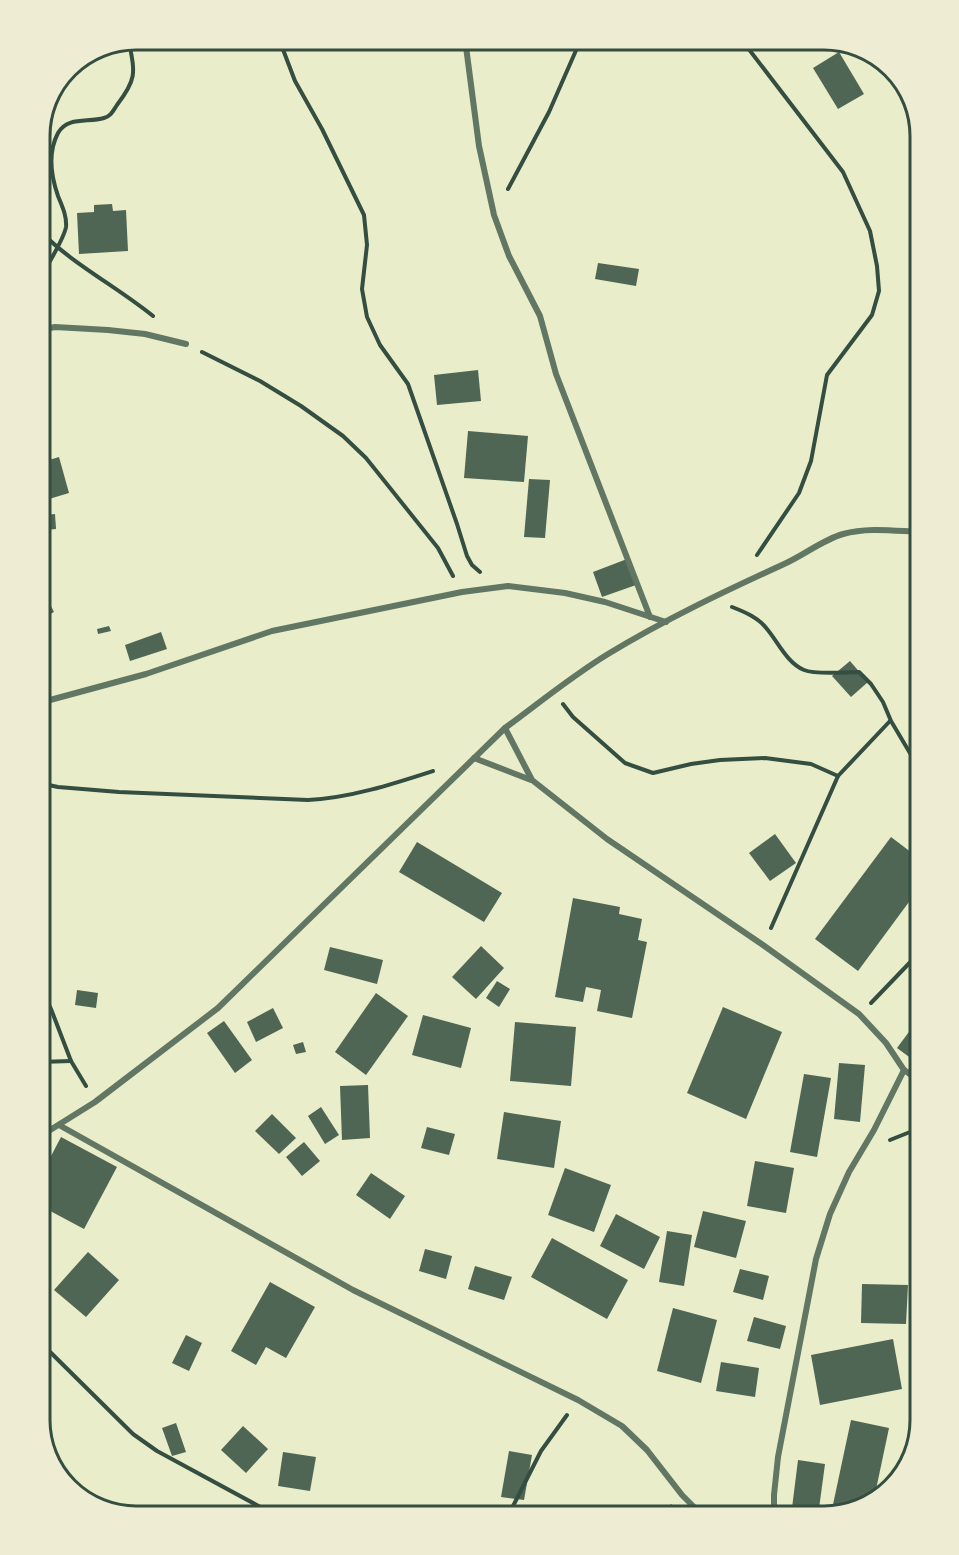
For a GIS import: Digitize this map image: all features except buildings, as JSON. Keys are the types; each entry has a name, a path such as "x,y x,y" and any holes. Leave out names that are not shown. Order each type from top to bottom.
{"street":[{"path":"466,50 479,146 494,215 509,256 540,316 556,374 650,617"},
{"path":"50,329 62,327 145,334 186,344"},
{"path":"50,1130 95,1102 218,1008 505,728 608,654 709,598 842,534 866,529 910,531"},
{"path":"50,700 146,674 272,631 462,592 508,586 565,593 605,602 666,622"},
{"path":"505,728 532,780"},
{"path":"474,758 532,780 607,839 764,945 859,1014 886,1043 904,1070 910,1074"},
{"path":"774,1506 778,1457 816,1259 830,1214 849,1172 874,1130 904,1070"},
{"path":"59,1125 353,1290 578,1400 622,1426 648,1450 693,1506"}],"path":[{"path":"50,259 63,237 66,226 52,177 52,150 58,134 63,126 70,122 109,116 125,96 133,81 135,70 131,50"},
{"path":"283,50 295,81 322,129 364,215 367,245 362,289 367,317 380,345 408,384 467,556 472,565 481,573 508,586"},
{"path":"494,215 549,112 576,50"},
{"path":"749,50 843,172 870,231 879,291 872,315 826,375 812,461 799,493 756,556"},
{"path":"50,240 75,261 155,318"},
{"path":"186,344 260,381 301,406 343,436 366,458 438,548 462,592"},
{"path":"709,598 757,619 767,627 798,667 807,671 859,672 871,684 883,702 891,721 910,753"},
{"path":"552,693 573,717 625,762 653,773 720,760 765,758 811,764 838,776"},
{"path":"764,945 838,776 891,721"},
{"path":"50,785 119,792 308,800 330,799 441,769"},
{"path":"859,1014 910,962"},
{"path":"50,1007 71,1061 95,1102"},
{"path":"50,1062 71,1061"},
{"path":"50,1352 133,1434 157,1451 257,1505"},
{"path":"513,1506 541,1451 578,1400"}]}
